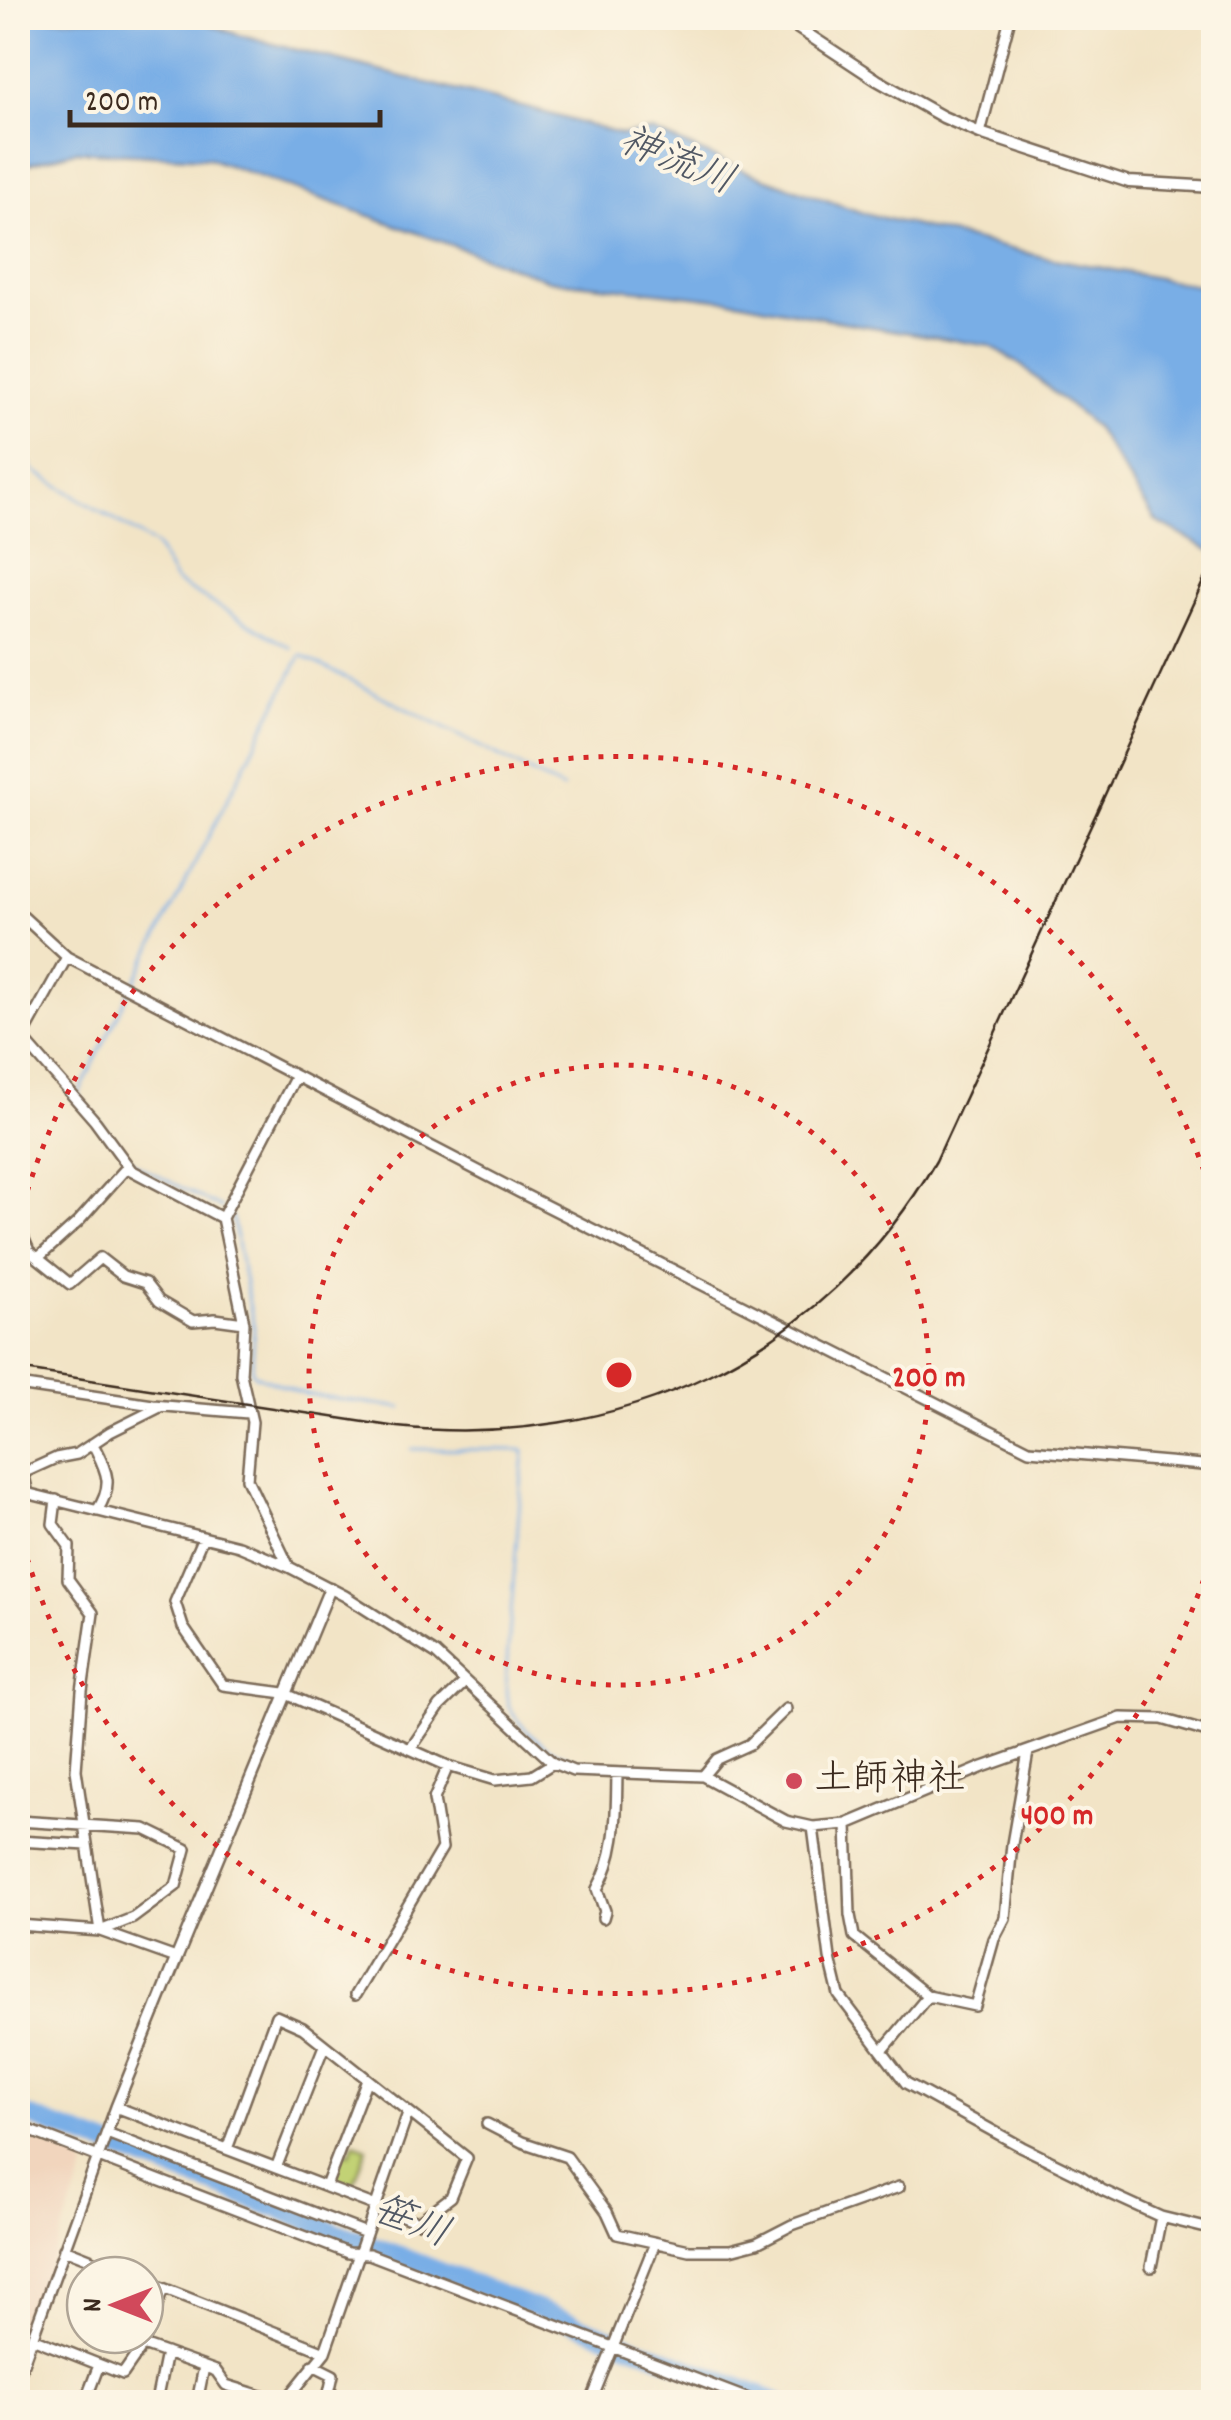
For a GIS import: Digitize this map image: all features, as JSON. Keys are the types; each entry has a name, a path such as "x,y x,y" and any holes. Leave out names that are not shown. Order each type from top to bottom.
{"street":[{"path":"783,18 877,80 943,118 980,134 1104,177 1214,187"},
{"path":"980,134 1010,18"},
{"path":"18,912 68,957 1029,1450 1214,1466"},
{"path":"68,957 19,1039 95,1121 128,1166 222,1218"},
{"path":"289,1567 248,1479 252,1422 241,1374 244,1323 222,1218 296,1076"},
{"path":"38,1258 78,1222 128,1166"},
{"path":"18,1224 29,1251 70,1284 100,1258 123,1276 146,1283 159,1300 193,1321 215,1318 244,1323"},
{"path":"18,1384 162,1406 248,1413"},
{"path":"24,1473 56,1458 77,1454 162,1406"},
{"path":"92,1444 108,1474 107,1496 97,1511"},
{"path":"18,1448 24,1473 18,1535"},
{"path":"23,1492 239,1546 289,1567 436,1654 553,1763 572,1771 704,1776 786,1821 814,1828 846,1824 1121,1718 1162,1719 1214,1734"},
{"path":"56,1500 53,1524 69,1546 68,1579 93,1613 76,1770 100,1930"},
{"path":"202,1538 175,1602 183,1627 223,1684 284,1692 448,1766 495,1780 532,1776 553,1763"},
{"path":"18,2377 116,2107 330,1588"},
{"path":"411,1748 440,1706 465,1682"},
{"path":"704,1776 717,1760 750,1744 786,1709"},
{"path":"846,1824 854,1936 928,1996 975,2006 1004,1918 1028,1752"},
{"path":"354,1995 442,1848 434,1799 448,1766"},
{"path":"603,1918 606,1910 597,1889 611,1864 617,1822 617,1774"},
{"path":"18,1821 145,1830 186,1849 176,1886 133,1918 100,1930"},
{"path":"814,1828 830,1958 839,1995 906,2083 1102,2190 1162,2217 1214,2230"},
{"path":"18,1840 87,1845"},
{"path":"18,1925 100,1930 176,1958"},
{"path":"882,2052 928,1996"},
{"path":"116,2107 418,2222 451,2197 466,2161 303,2028 276,2016 227,2149"},
{"path":"276,2168 324,2046"},
{"path":"326,2186 367,2079"},
{"path":"156,2402 166,2353 216,2371 226,2385 278,2401 288,2398 325,2352 408,2113"},
{"path":"488,2124 522,2142 567,2157 607,2212 617,2234 689,2250 730,2250 758,2242 792,2225 899,2187"},
{"path":"18,2126 99,2153 348,2253 359,2249 756,2402"},
{"path":"106,2135 365,2234"},
{"path":"1151,2267 1162,2217"},
{"path":"591,2402 655,2243"},
{"path":"64,2249 79,2255"},
{"path":"165,2289 325,2352"},
{"path":"32,2338 123,2374 136,2355"},
{"path":"85,2402 99,2365"},
{"path":"313,2365 333,2375 327,2402"},
{"path":"197,2402 204,2367"}],"shaded area":[{"path":"18,2133 79,2157 85,2169 18,2352"}],"green space":[{"path":"354,2143 367,2148 351,2191 335,2185 334,2177 343,2151 350,2154"}],"water":[{"name":"神流川","path":"18,18 194,18 238,35 622,135 652,131 750,173 863,213 1043,257 1213,288 1213,552 1156,521 1095,427 1022,366 990,346 737,301 549,280 208,158 75,151 18,167"}],"waterway":[{"path":"18,400 28,461 33,470 155,545 176,582 291,648"},
{"path":"133,985 301,655 563,789"},
{"path":"117,1143 78,1095 129,992"},
{"path":"124,1154 135,1164 221,1208"},
{"path":"228,1213 232,1217 254,1328 255,1375 305,1394 402,1408"},
{"path":"412,1449 524,1450 506,1674 508,1703 532,1735 559,1753 588,1763 619,1764"},
{"name":"笹川","path":"18,2112 778,2402"}],"railway":[{"path":"18,1369 397,1427 480,1430 559,1423 635,1404 707,1376 774,1337 835,1288 889,1229 936,1161 1214,558"}],"place":[{"name":"土師神社","path":"794,1781"}]}
